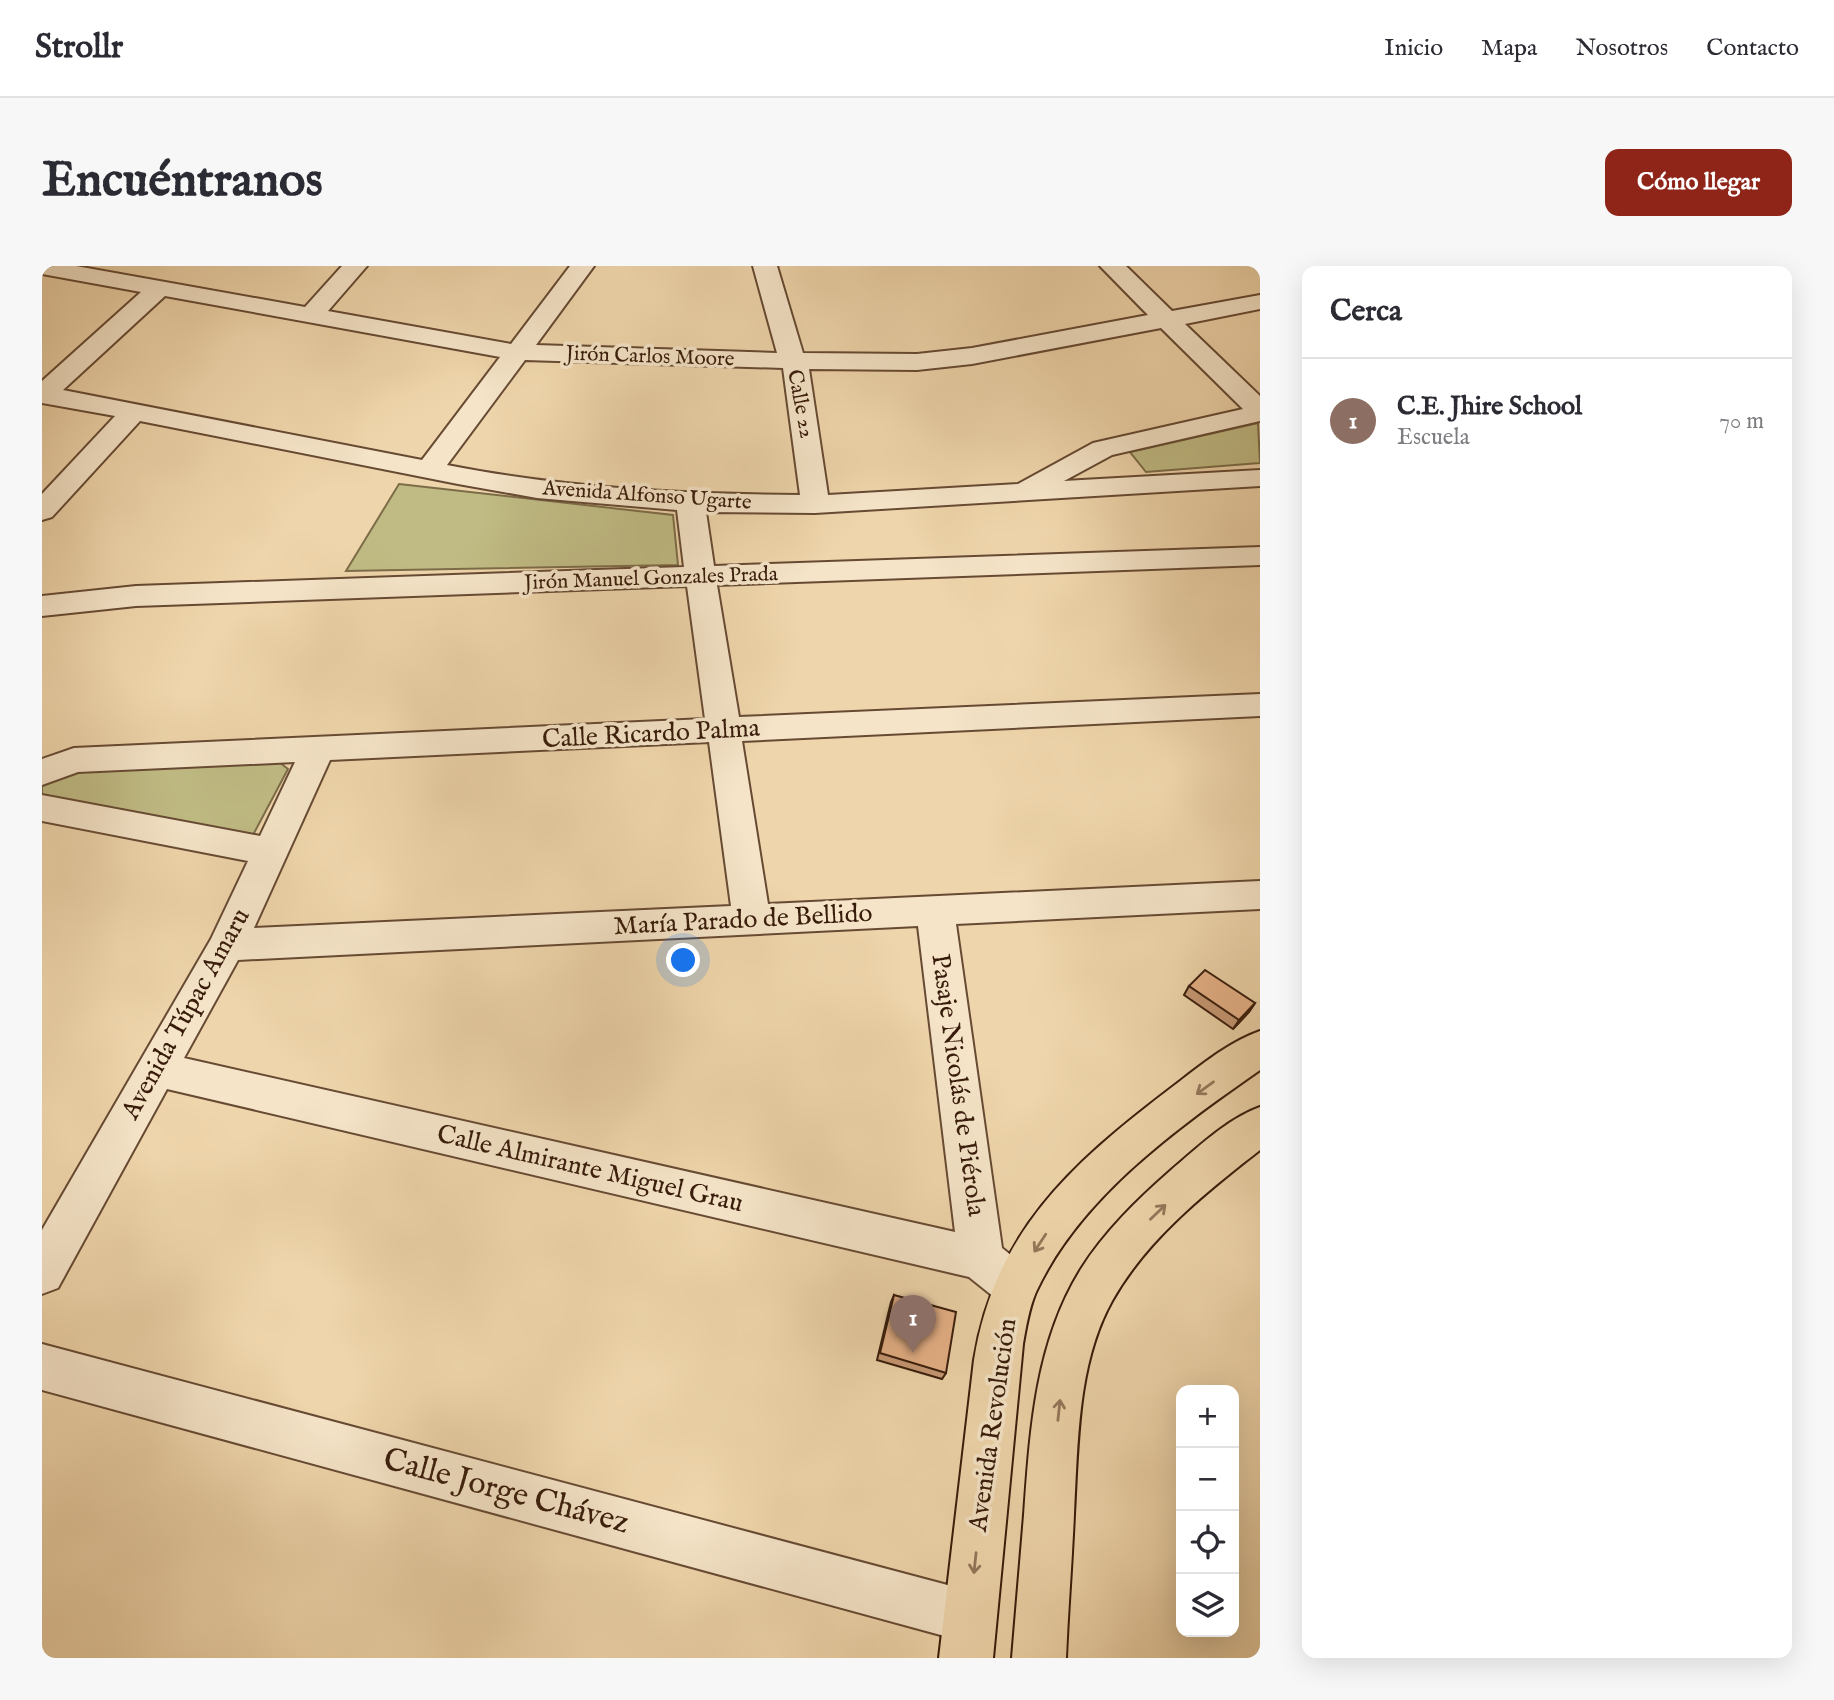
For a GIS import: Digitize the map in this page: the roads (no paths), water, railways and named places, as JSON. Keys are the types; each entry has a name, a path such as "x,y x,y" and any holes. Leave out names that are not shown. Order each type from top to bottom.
{"main road":[{"name":"Avenida Revolución","path":"968,1638 997,1364 998,1273 1039,1242 1076,1194 1184,1103 1260,1048"},
{"path":"1039,1658 1059,1410 1075,1330 1097,1284 1135,1235 1176,1195 1260,1125"}],"street":[{"path":"311,315 355,266"},
{"path":"429,470 582,266"},
{"name":"Calle 22","path":"765,266 792,361 798,372 816,504"},
{"path":"1087,266 1112,266 1260,412"},
{"name":"Jirón Carlos Moore","path":"42,267 515,352 792,361 917,362 972,356 1260,302"},
{"path":"42,394 160,288"},
{"name":"Avenida Alfonso Ugarte","path":"42,394 537,489 690,503 816,504 1260,478"},
{"path":"42,511 133,412"},
{"path":"1018,494 1103,449 1260,412"},
{"path":"690,503 752,920"},
{"name":"Jirón Manuel Gonzales Prada","path":"42,606 136,596 1260,556"},
{"name":"Calle Ricardo Palma","path":"43,772 74,760 1260,705"},
{"name":"Avenida Túpac Amaru","path":"42,1273 227,945 318,749"},
{"path":"42,807 270,852"},
{"name":"María Parado de Bellido","path":"227,945 1260,895"},
{"name":"Pasaje Nicolás de Piérola","path":"935,911 998,1273"},
{"name":"Calle Almirante Miguel Grau","path":"156,1069 998,1273"},
{"name":"Calle Jorge Chávez","path":"42,1367 968,1638"}],"place":[{"name":"C.E. Jhire School","path":"913,1353"}]}
